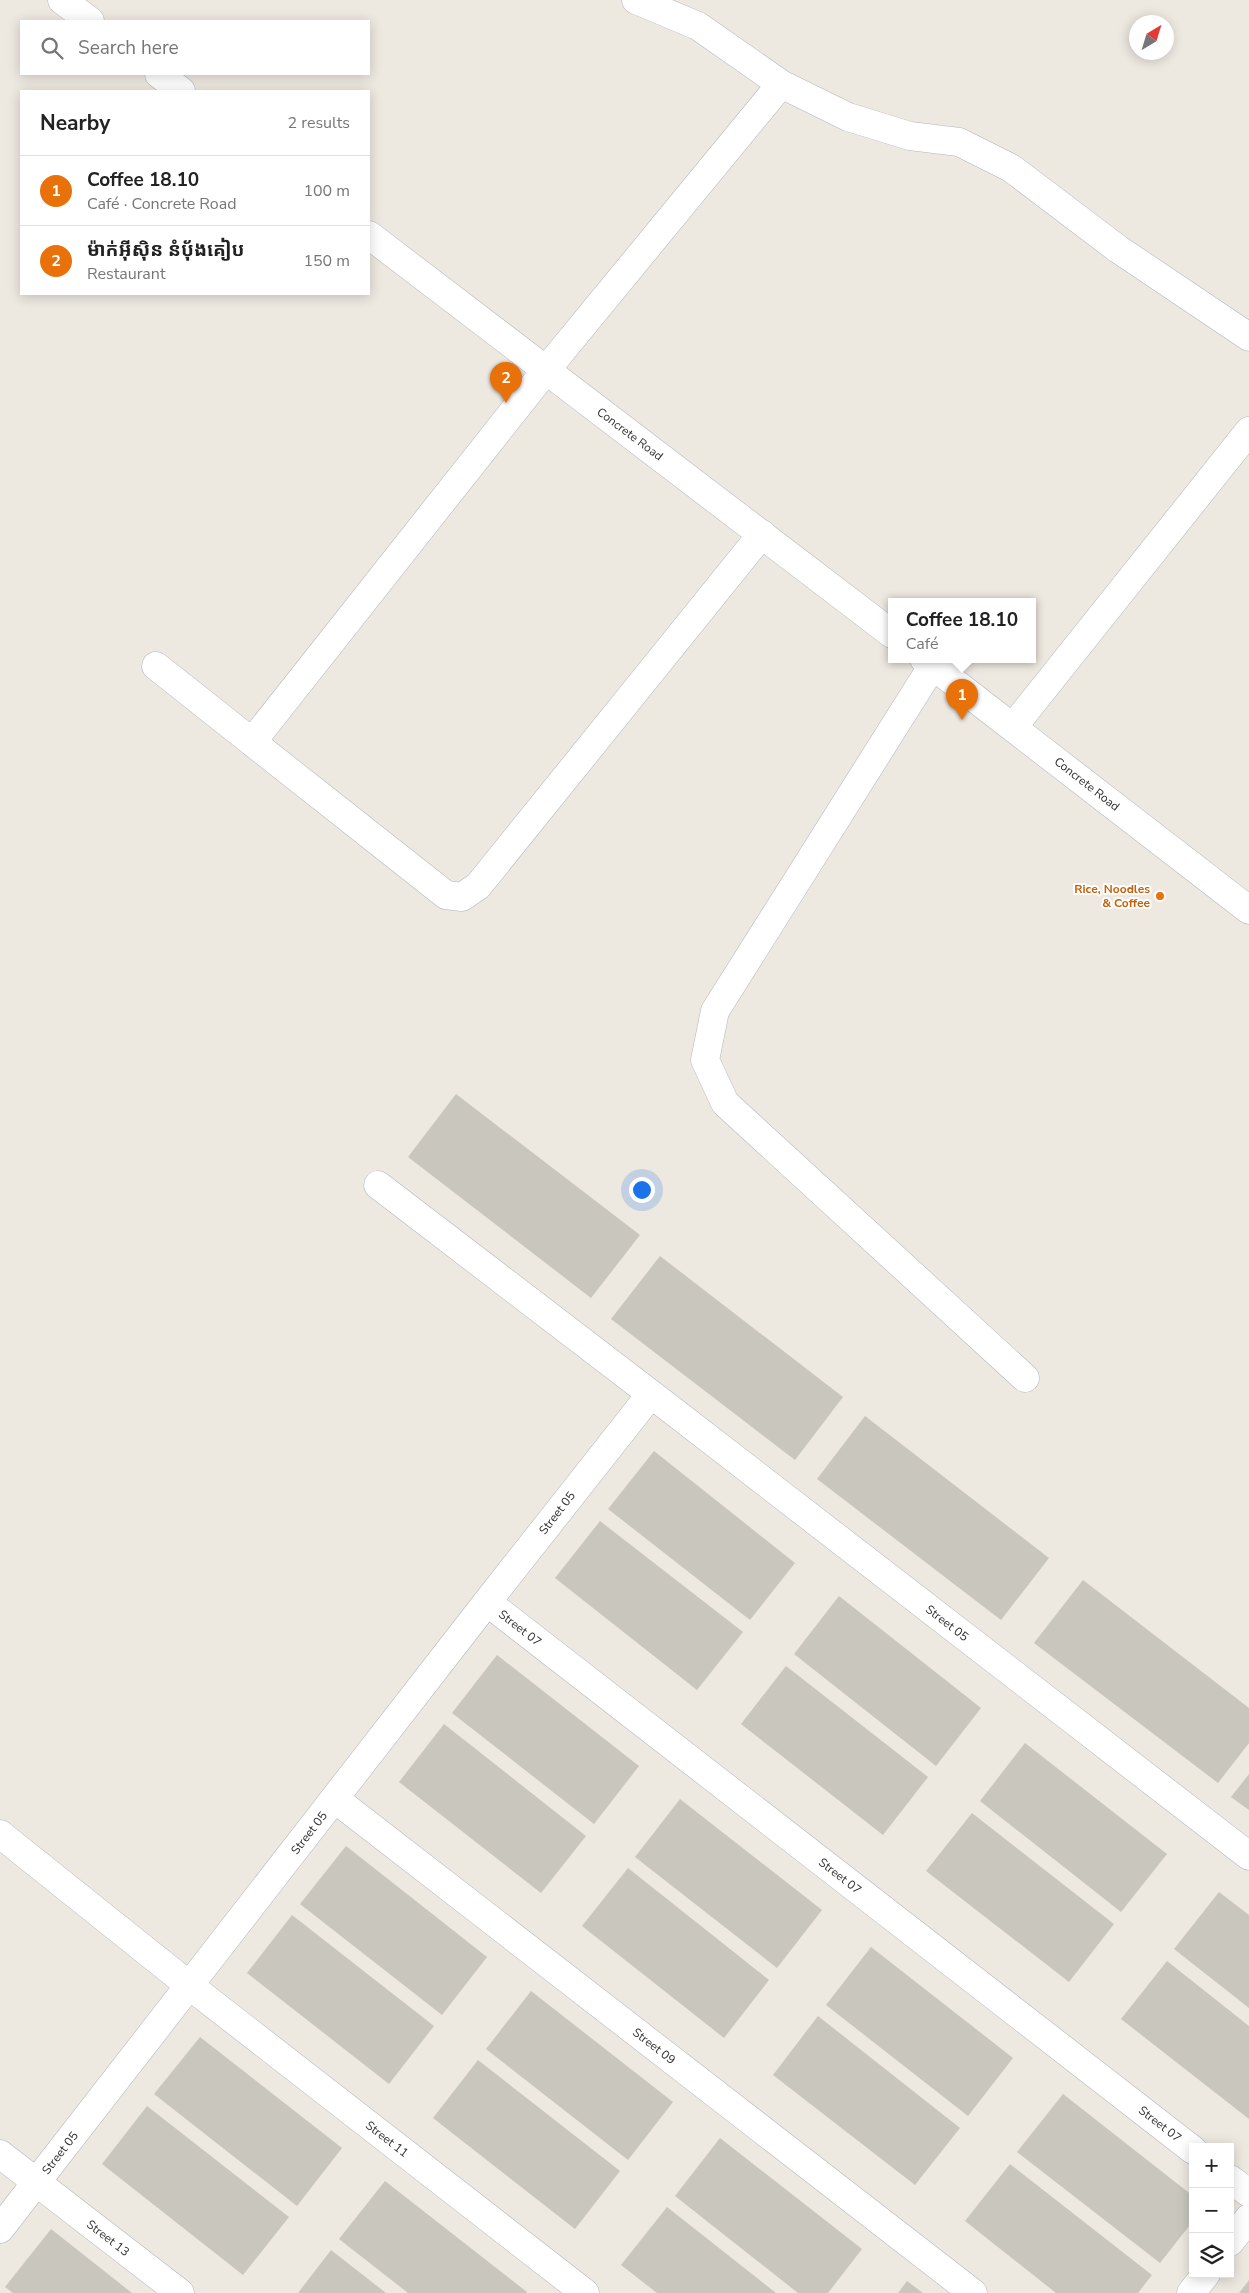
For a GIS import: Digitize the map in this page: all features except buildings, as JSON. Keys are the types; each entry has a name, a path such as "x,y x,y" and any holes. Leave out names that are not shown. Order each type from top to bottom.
{"street":[{"path":"62,0 89,20"},
{"path":"636,0 698,26 781,84 848,117 910,136 958,142 1011,168 1118,249 1249,337"},
{"path":"160,75 180,90"},
{"path":"252,742 546,370 781,84"},
{"name":"Concrete Road","path":"370,236 888,631"},
{"path":"1012,727 1249,431"},
{"path":"156,666 446,895 462,897 478,886 762,534"},
{"path":"928,663 715,1011 705,1060 725,1103 1025,1378"},
{"name":"Concrete Road","path":"930,663 1249,910"},
{"path":"378,1185 651,1394"},
{"name":"Street 05","path":"0,2229 651,1394 1249,1856"},
{"name":"Street 07","path":"487,1602 1189,2147"},
{"name":"Street 09","path":"335,1799 973,2293"},
{"name":"Street 11","path":"0,1834 190,1986 585,2293"},
{"name":"Street 13","path":"0,2154 180,2293"},
{"path":"1234,2182 1249,2193"},
{"path":"1234,2237 1249,2218"},
{"path":"1191,2293 1203,2278"}],"place":[{"name":"ម៉ាក់អ៊ីស៊ិន នំប៉័ងគៀប","path":"506,403"},
{"name":"Coffee 18.10","path":"962,720"},
{"name":"Rice, Noodles & Coffee","path":"1160,896"}]}
